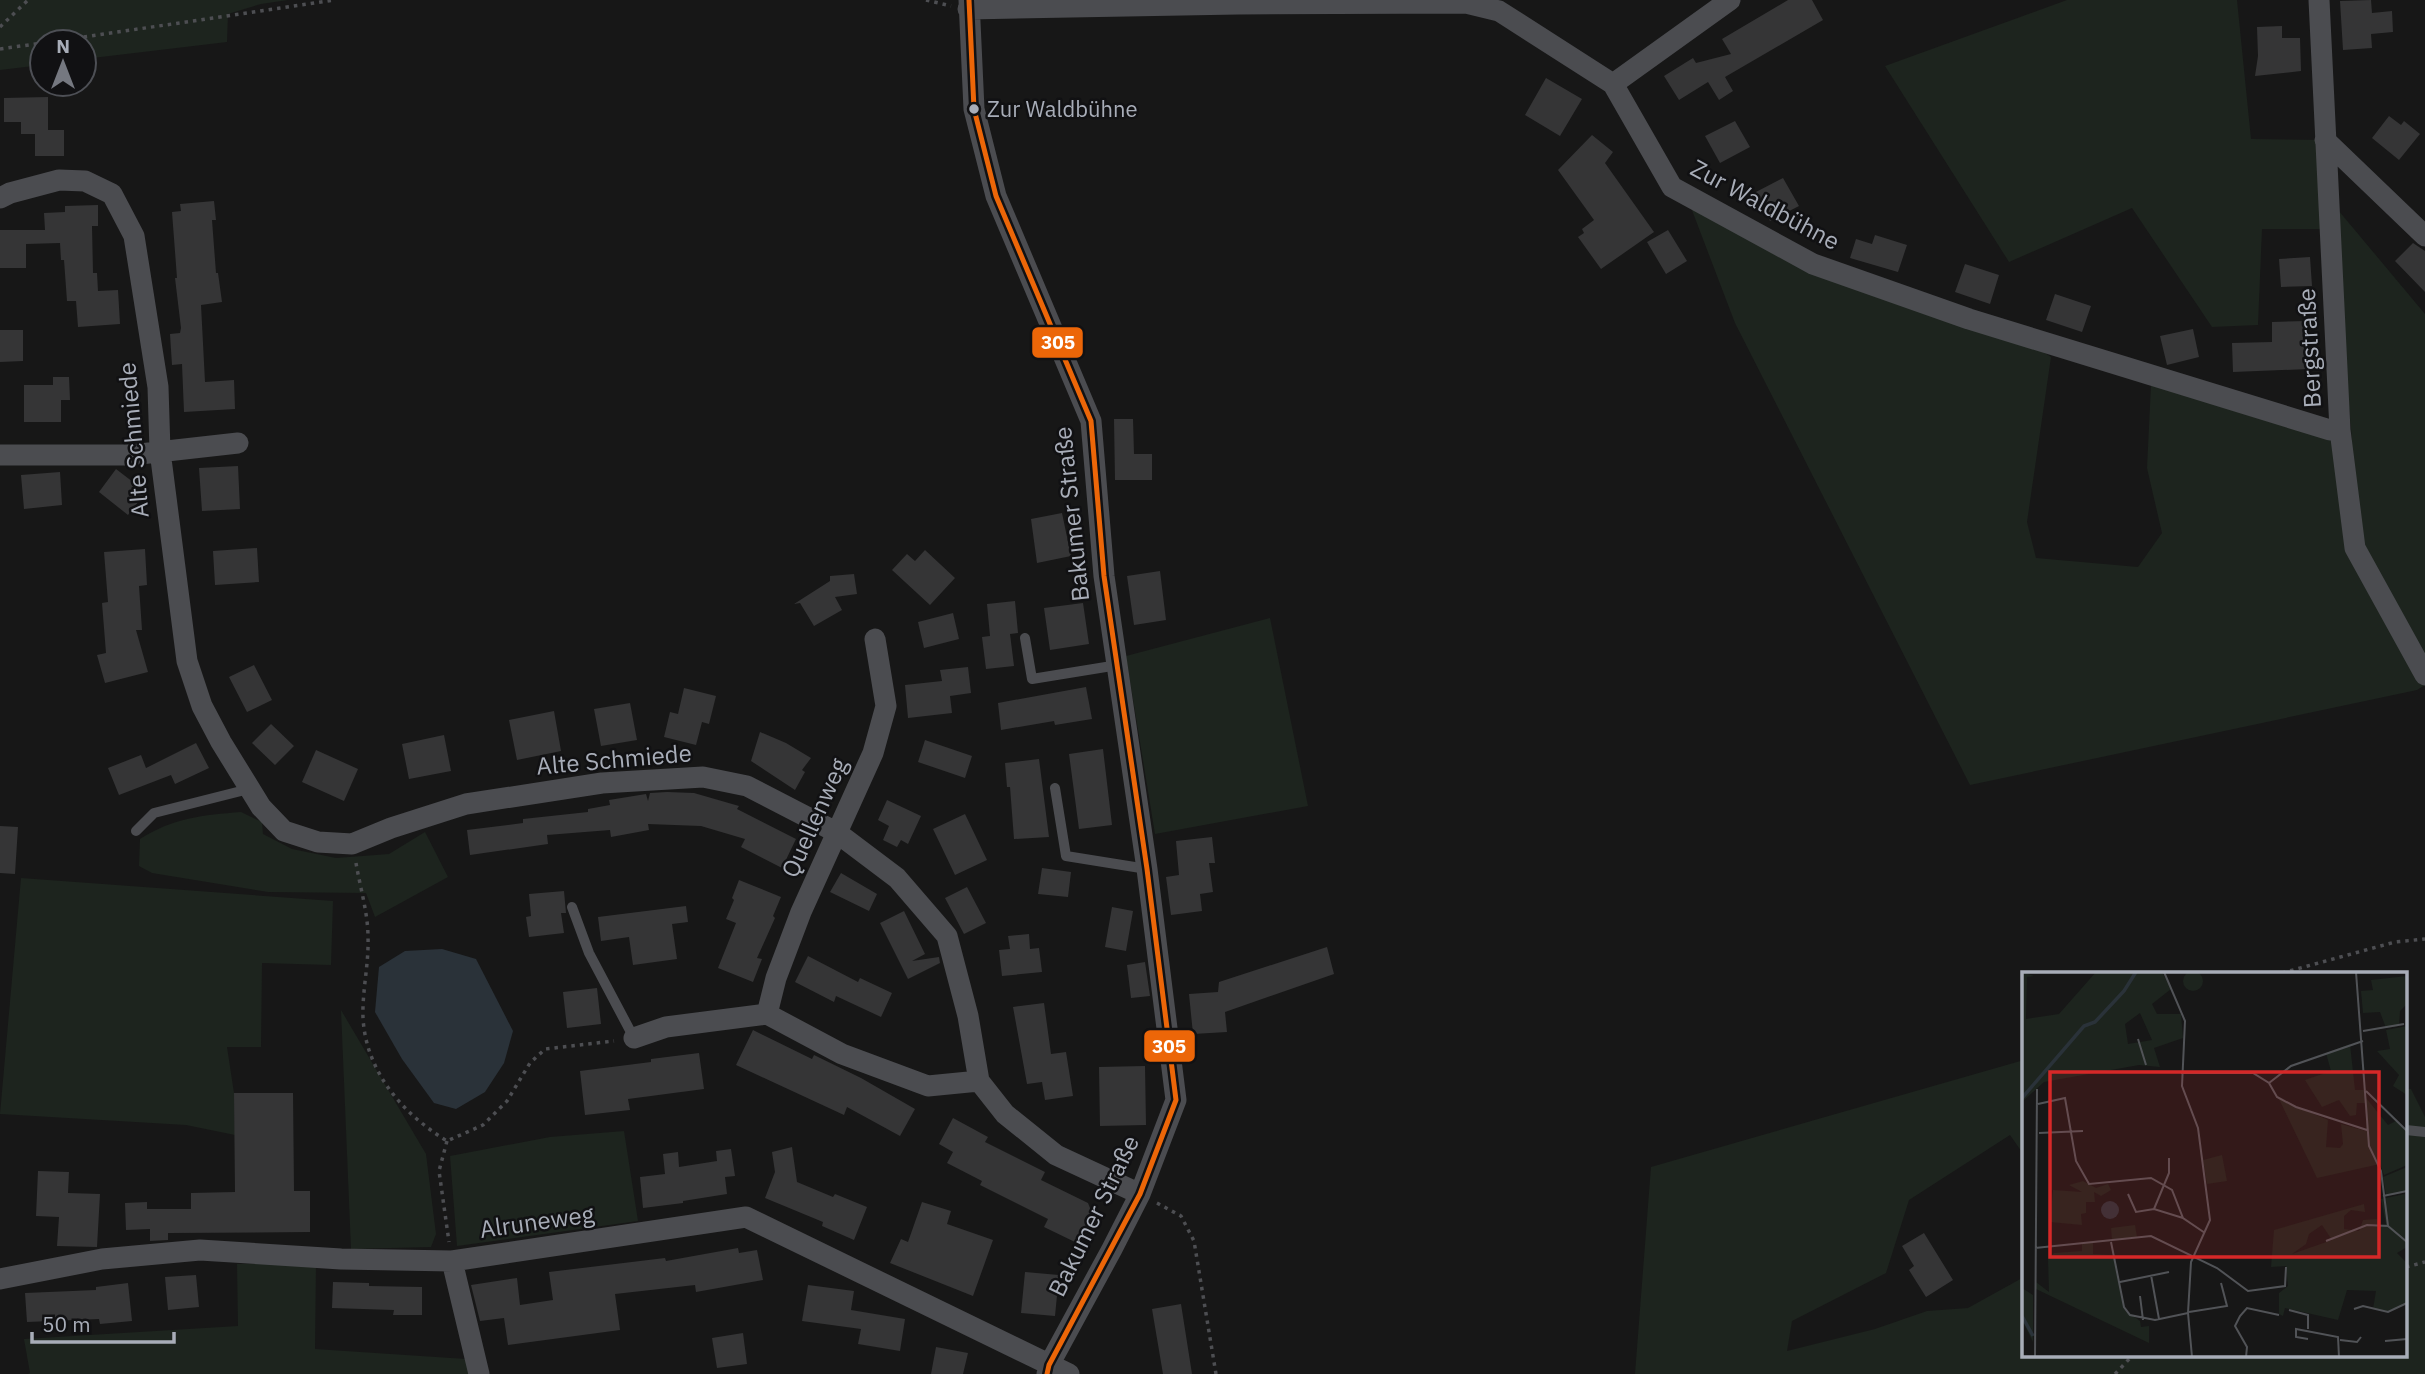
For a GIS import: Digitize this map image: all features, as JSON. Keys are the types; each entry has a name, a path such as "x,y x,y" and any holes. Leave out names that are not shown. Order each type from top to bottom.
{"street":[{"path":"1613,83 1730,0"},
{"name":"Bergstraße","path":"2319,0 2340,430 2356,548 2425,675"},
{"name":"Zur Waldbühne","path":"969,5 1466,2 1499,11 1613,83 1672,187 1813,264 1969,319 2330,430 2340,430"},
{"name":"Bakumer Straße","path":"969,5 974,110 996,196 1091,421 1104,576 1147,869 1176,1100 1140,1194 1048,1369"},
{"path":"2325,139 2425,236"},
{"name":"Alte Schmiede","path":"0,198 59,180 85,181 112,194 134,236 158,387 160,451 187,661 202,706 249,789 261,807 284,831 318,842 352,844 391,828 466,804 603,783 703,777 747,786 836,832 897,877 947,936 968,1016 979,1081 1005,1114 1056,1155 1140,1194"},
{"path":"0,456 131,455 238,443"},
{"name":"Quellenweg","path":"767,1014 776,978 836,832 873,754 886,706 875,639"},
{"path":"634,1038 666,1027 767,1014 842,1054 928,1086 979,1081"},
{"name":"Alruneweg","path":"0,1279 102,1259 200,1250 341,1259 452,1261 746,1217 1048,1369 1069,1374"},
{"path":"452,1261 479,1374"}],"lane":[{"path":"1025,638 1032,679 1118,666"},
{"path":"1055,788 1066,856 1147,869"},
{"path":"136,831 154,813 249,789"},
{"path":"572,907 589,953 634,1038"}],"path":[{"path":"0,27 28,0"},
{"path":"98,35 335,0"},
{"path":"0,50 28,45"},
{"path":"352,844 369,936 363,1018 370,1056 394,1098 426,1128 447,1141"},
{"path":"2286,972 2395,942 2425,939"},
{"path":"447,1141 483,1125 507,1101 530,1063 545,1049 634,1038"},
{"path":"447,1141 439,1171 452,1261"},
{"path":"1140,1194 1181,1216 1194,1241 1216,1374"},
{"path":"2408,1266 2425,1262"},
{"path":"2115,1374 2132,1356"}],"shaded area":[{"path":"0,0 288,0 261,4 228,14 227,42 98,57 98,28 28,28 28,67 0,70"},
{"path":"2067,0 2237,0 2251,139 2325,140 2328,198 2425,314 2425,685 2417,690 1970,785 1735,323 1690,205 2037,348 2051,357 2027,522 2036,558 2138,567 2162,533 2147,468 2151,385 2333,441 2352,440 2337,279 2330,229 2262,229 2258,325 2212,327 2132,208 2009,262 1885,66"},
{"path":"1270,618 1308,806 1155,834 1126,656"},
{"path":"241,812 262,822 263,834 292,849 336,858 389,854 425,832 448,877 375,917 366,893 268,892 152,873 139,866 140,839 152,832 189,819"},
{"path":"21,878 333,901 331,965 262,963 261,1047 227,1047 234,1093 235,1135 186,1125 0,1114"},
{"path":"442,949 476,959 513,1031 504,1063 485,1092 456,1109 434,1103 402,1059 375,1012 379,967 405,951"},
{"path":"341,1010 426,1154 436,1234 431,1247 351,1249"},
{"path":"2022,1061 2022,1152 2010,1135 1909,1200 1886,1273 1792,1321 1787,1351 1875,1329 1927,1311 1968,1308 2022,1278 2022,1356 2408,1356 2408,1089 2411,1089 2425,1117 2425,1374 1635,1374 1651,1167"},
{"path":"624,1131 638,1221 457,1246 450,1156 550,1137"},
{"path":"316,1263 315,1349 466,1359 470,1374 28,1374 30,1373 24,1339 238,1326 237,1264"}],"building":[{"path":"1788,0 1812,0 1823,20 1725,77 1733,91 1719,100 1708,82 1679,100 1664,76 1693,58 1696,63 1731,54 1722,39"},
{"path":"2371,0 2372,13 2392,11 2393,32 2371,34 2372,48 2343,50 2340,1"},
{"path":"2282,26 2282,38 2300,38 2301,71 2255,76 2258,56 2257,27"},
{"path":"1546,78 1582,99 1560,136 1525,115"},
{"path":"4,98 48,98 48,130 64,130 64,156 35,156 35,134 21,134 21,122 4,122"},
{"path":"2389,116 2401,125 2404,121 2420,134 2399,160 2372,138"},
{"path":"1735,121 1750,147 1720,163 1705,136"},
{"path":"1592,135 1613,152 1605,163 1654,232 1601,269 1578,237 1584,233 1582,229 1594,220 1558,170"},
{"path":"1783,178 1799,206 1770,221 1754,193"},
{"path":"214,201 216,220 212,220 216,273 222,302 201,305 205,382 234,380 235,409 184,412 182,364 172,365 170,334 180,333 181,328 175,278 172,212 181,211 180,204"},
{"path":"98,205 98,226 92,226 93,273 97,273 98,291 118,290 120,324 78,327 76,301 67,301 60,243 26,244 26,268 0,268 0,230 45,230 44,213 65,212 65,206"},
{"path":"1668,230 1687,261 1666,274 1647,242"},
{"path":"1875,235 1907,245 1898,272 1850,258 1856,239 1872,244"},
{"path":"2413,243 2425,251 2425,292 2395,261"},
{"path":"2310,257 2312,286 2281,287 2279,259"},
{"path":"1965,264 1999,275 1990,304 1955,292"},
{"path":"2055,294 2091,306 2082,332 2046,320"},
{"path":"2307,321 2308,369 2233,372 2232,343 2272,342 2272,322"},
{"path":"2193,329 2199,357 2167,365 2160,336"},
{"path":"0,330 23,330 23,361 0,362"},
{"path":"53,377 69,377 70,400 61,400 61,422 24,422 24,385 53,385"},
{"path":"1114,419 1133,419 1134,454 1152,454 1152,480 1115,480"},
{"path":"238,466 240,509 202,511 199,468"},
{"path":"116,469 146,492 128,515 99,492"},
{"path":"60,472 62,505 24,509 21,475"},
{"path":"1062,513 1071,556 1037,563 1031,519"},
{"path":"257,548 259,582 215,585 213,551"},
{"path":"145,549 147,585 139,586 142,630 136,630 148,672 105,683 97,655 106,653 102,603 108,602 104,552"},
{"path":"925,550 955,578 930,605 892,570 907,554 915,561"},
{"path":"1160,571 1166,620 1134,625 1127,576"},
{"path":"854,574 857,594 835,597 842,610 814,626 800,603 794,604 830,581 830,576"},
{"path":"1015,601 1018,633 1010,634 1014,666 986,669 982,637 990,636 987,604"},
{"path":"1083,603 1089,644 1050,650 1044,608"},
{"path":"953,613 959,639 924,648 918,622"},
{"path":"254,665 272,700 247,712 229,677"},
{"path":"968,667 971,693 950,696 952,713 908,718 905,685 942,681 940,670"},
{"path":"1086,687 1092,719 1055,725 1054,721 1001,730 998,703"},
{"path":"684,688 716,696 709,724 702,722 696,745 664,737 670,712 678,714"},
{"path":"630,703 637,740 601,746 594,709"},
{"path":"554,711 561,751 517,760 509,720"},
{"path":"271,724 294,746 275,765 252,743"},
{"path":"760,732 811,758 802,770 805,772 795,790 751,761"},
{"path":"444,735 451,771 409,779 402,744"},
{"path":"925,740 972,756 965,778 918,762"},
{"path":"196,743 209,768 175,784 171,775 119,795 108,768 141,755 146,768"},
{"path":"1103,749 1112,825 1079,829 1069,754"},
{"path":"316,750 358,769 344,801 302,782"},
{"path":"1039,759 1049,837 1014,839 1010,787 1007,787 1005,763"},
{"path":"650,793 694,793 739,806 737,809 796,839 782,868 741,847 745,839 701,826 648,824 649,830 611,837 610,830 547,835 548,844 470,855 467,830 523,823 523,819 588,812 588,809 610,805 609,800 646,794 648,801"},
{"path":"887,800 921,816 908,844 901,840 897,847 883,840 889,826 878,820"},
{"path":"965,814 987,860 955,875 933,829"},
{"path":"0,826 18,827 15,874 0,873"},
{"path":"1212,837 1215,863 1209,863 1213,892 1200,894 1202,911 1171,915 1166,877 1179,875 1176,841"},
{"path":"1042,868 1071,872 1068,897 1038,894"},
{"path":"841,873 877,894 869,911 830,892"},
{"path":"739,880 781,897 773,916 775,918 757,958 762,959 753,982 718,968 736,923 726,919"},
{"path":"967,887 986,923 964,934 945,898"},
{"path":"564,891 566,913 561,913 564,933 529,937 526,917 531,916 529,894"},
{"path":"686,906 688,922 672,924 677,959 633,965 629,937 601,941 598,917"},
{"path":"1112,907 1133,911 1126,951 1105,947"},
{"path":"904,911 925,954 912,961 939,957 940,963 908,979 880,923"},
{"path":"1029,934 1030,949 1039,948 1042,972 1002,976 999,950 1010,949 1008,936"},
{"path":"1327,947 1334,974 1225,1012 1227,1032 1193,1034 1189,994 1218,992 1219,982"},
{"path":"808,956 858,982 860,978 892,993 881,1017 836,996 834,1002 795,982"},
{"path":"1145,962 1150,996 1131,998 1127,965"},
{"path":"597,988 601,1024 567,1028 563,992"},
{"path":"1044,1003 1051,1054 1066,1052 1073,1096 1045,1100 1042,1082 1027,1084 1013,1007"},
{"path":"753,1030 812,1059 814,1055 915,1109 900,1136 847,1107 844,1115 736,1065"},
{"path":"699,1053 704,1089 628,1099 630,1110 585,1115 580,1071"},
{"path":"1145,1066 1146,1125 1100,1126 1099,1067"},
{"path":"234,1093 293,1093 294,1191 310,1191 310,1232 168,1233 168,1240 150,1241 150,1229 126,1230 125,1203 147,1202 147,1209 191,1209 191,1193 235,1192"},
{"path":"953,1118 988,1137 985,1142 1045,1172 1041,1180 1088,1203 1092,1213 1077,1243 1044,1227 1048,1219 980,1185 982,1181 947,1163 953,1152 939,1144"},
{"path":"792,1147 797,1182 867,1207 854,1240 822,1226 823,1222 765,1198 775,1172 772,1152"},
{"path":"731,1149 735,1176 725,1177 727,1194 643,1208 640,1177 665,1174 663,1154 678,1152 679,1167 717,1161 716,1151"},
{"path":"38,1171 69,1172 68,1193 100,1194 97,1247 57,1246 59,1217 36,1216"},
{"path":"922,1202 951,1211 947,1224 993,1240 973,1296 890,1263 901,1239 908,1242"},
{"path":"1924,1233 1953,1280 1926,1297 1909,1270 1914,1266 1902,1246"},
{"path":"738,1248 739,1253 757,1250 763,1280 696,1292 695,1285 615,1294 620,1330 508,1345 504,1318 480,1321 471,1285 517,1278 520,1305 553,1300 549,1272 665,1258 666,1261"},
{"path":"1025,1272 1059,1275 1055,1316 1021,1313"},
{"path":"196,1275 199,1307 168,1310 165,1277"},
{"path":"333,1282 422,1287 422,1315 393,1315 394,1310 332,1308"},
{"path":"128,1283 132,1321 100,1324 99,1319 27,1322 25,1293 96,1290 96,1287"},
{"path":"808,1285 854,1291 851,1310 905,1319 900,1351 858,1344 861,1329 802,1321"},
{"path":"1181,1304 1192,1374 1163,1374 1152,1309"},
{"path":"743,1333 747,1364 717,1368 712,1338"},
{"path":"936,1347 968,1353 963,1374 931,1374"}],"transit line":[{"name":"305","path":"969,0 974,109 996,196 1091,421 1104,576 1147,869 1176,1100 1140,1194 1049,1365 1047,1374"}],"place":[{"name":"Zur Waldbühne","path":"974,109"}]}
